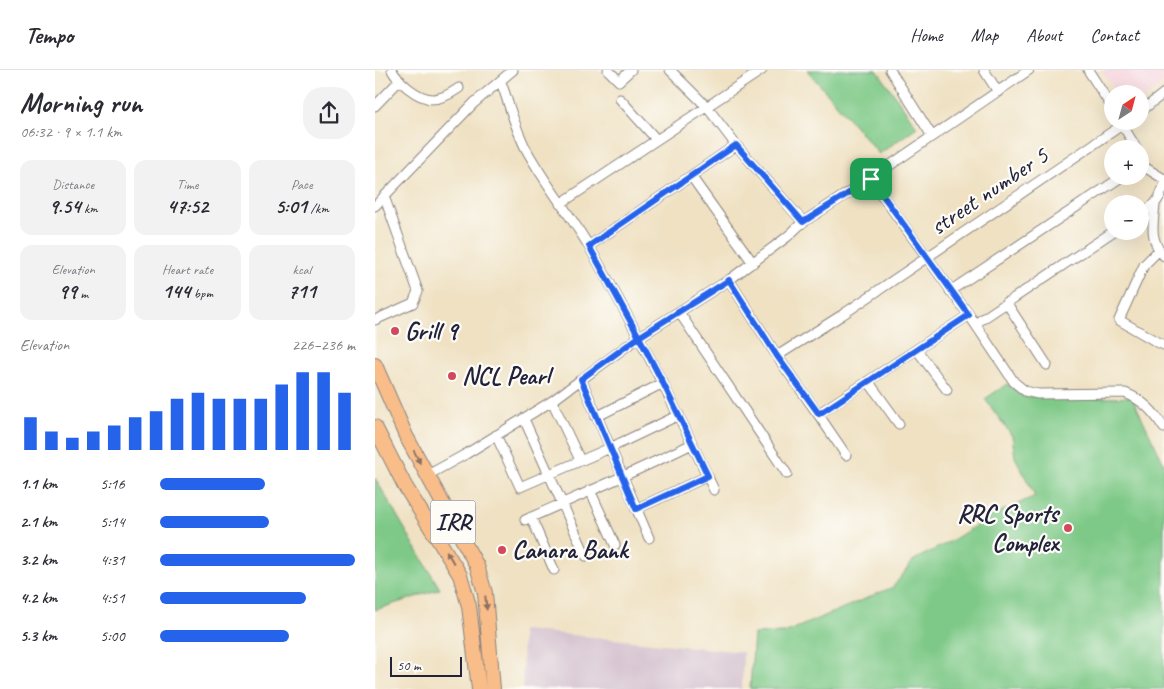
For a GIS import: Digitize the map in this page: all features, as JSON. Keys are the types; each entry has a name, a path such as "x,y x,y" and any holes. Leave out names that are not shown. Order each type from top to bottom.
{"main road":[{"name":"IRR","path":"375,365 401,426 477,566 485,593 493,689"},
{"path":"377,431 401,426"},
{"name":"IRR","path":"377,431 405,486 460,575 469,606 479,689"}],"street":[{"path":"392,70 419,97 436,100 449,95 459,88"},
{"path":"375,206 474,103 513,70"},
{"path":"608,70 619,81 631,70"},
{"path":"560,204 761,70"},
{"path":"890,70 932,136"},
{"path":"984,70 998,92"},
{"path":"427,476 467,454 552,401 639,337 753,263 803,222 871,179 1029,70"},
{"path":"1088,70 1104,95"},
{"path":"674,71 707,107 736,145 803,222"},
{"path":"375,106 400,80"},
{"path":"501,82 526,148 560,204 589,246 663,383 714,490"},
{"path":"1149,105 1164,93"},
{"path":"620,99 656,139"},
{"name":"street number 5","path":"777,356 842,315 1114,130"},
{"path":"589,246 736,145"},
{"path":"1149,170 1164,179"},
{"path":"691,176 753,263"},
{"path":"871,179 969,315 1014,382 1025,391 1039,394 1125,392 1137,397 1163,424"},
{"path":"951,290 1109,185"},
{"path":"1164,185 1152,235 1161,253 1144,265 1119,320 1164,345"},
{"path":"375,320 413,303 418,291 384,196"},
{"path":"1149,208 1160,200"},
{"path":"975,324 1104,238"},
{"path":"729,280 777,356 846,455"},
{"path":"1006,302 1047,365"},
{"path":"679,312 787,474"},
{"path":"819,414 969,315"},
{"path":"917,350 947,390"},
{"path":"581,379 596,418 649,538"},
{"path":"868,381 899,424"},
{"path":"596,418 663,383"},
{"path":"552,401 580,460"},
{"path":"496,435 520,487 610,448 679,415"},
{"path":"524,419 586,556"},
{"path":"554,570 528,518 623,477 692,444"},
{"path":"636,509 708,476"},
{"path":"590,490 615,545"}],"shaded area":[{"path":"1101,70 1164,70 1164,82 1149,94 1149,85 1112,85"},
{"path":"522,630 743,652 742,689 523,689"}],"green space":[{"path":"807,70 877,70 917,127 879,154"},
{"name":"RRC Sports Complex","path":"1007,384 1025,397 1044,396 1073,399 1132,397 1164,464 1164,689 750,689 754,634 784,633 893,587 914,560 953,540 991,516 1035,496 1015,457 1012,436 985,399"},
{"path":"375,478 440,589 375,610"}],"place":[{"name":"Grill 9","path":"395,331"},
{"name":"NCL Pearl","path":"452,376"},
{"name":"RRC Sports Complex","path":"1068,528"},
{"name":"Canara Bank","path":"502,550"}],"route":[{"path":"871,179 803,222 736,145 589,246 639,337 581,379 636,509 708,476 639,337 729,280 777,356 819,414 969,315 871,179"}]}
